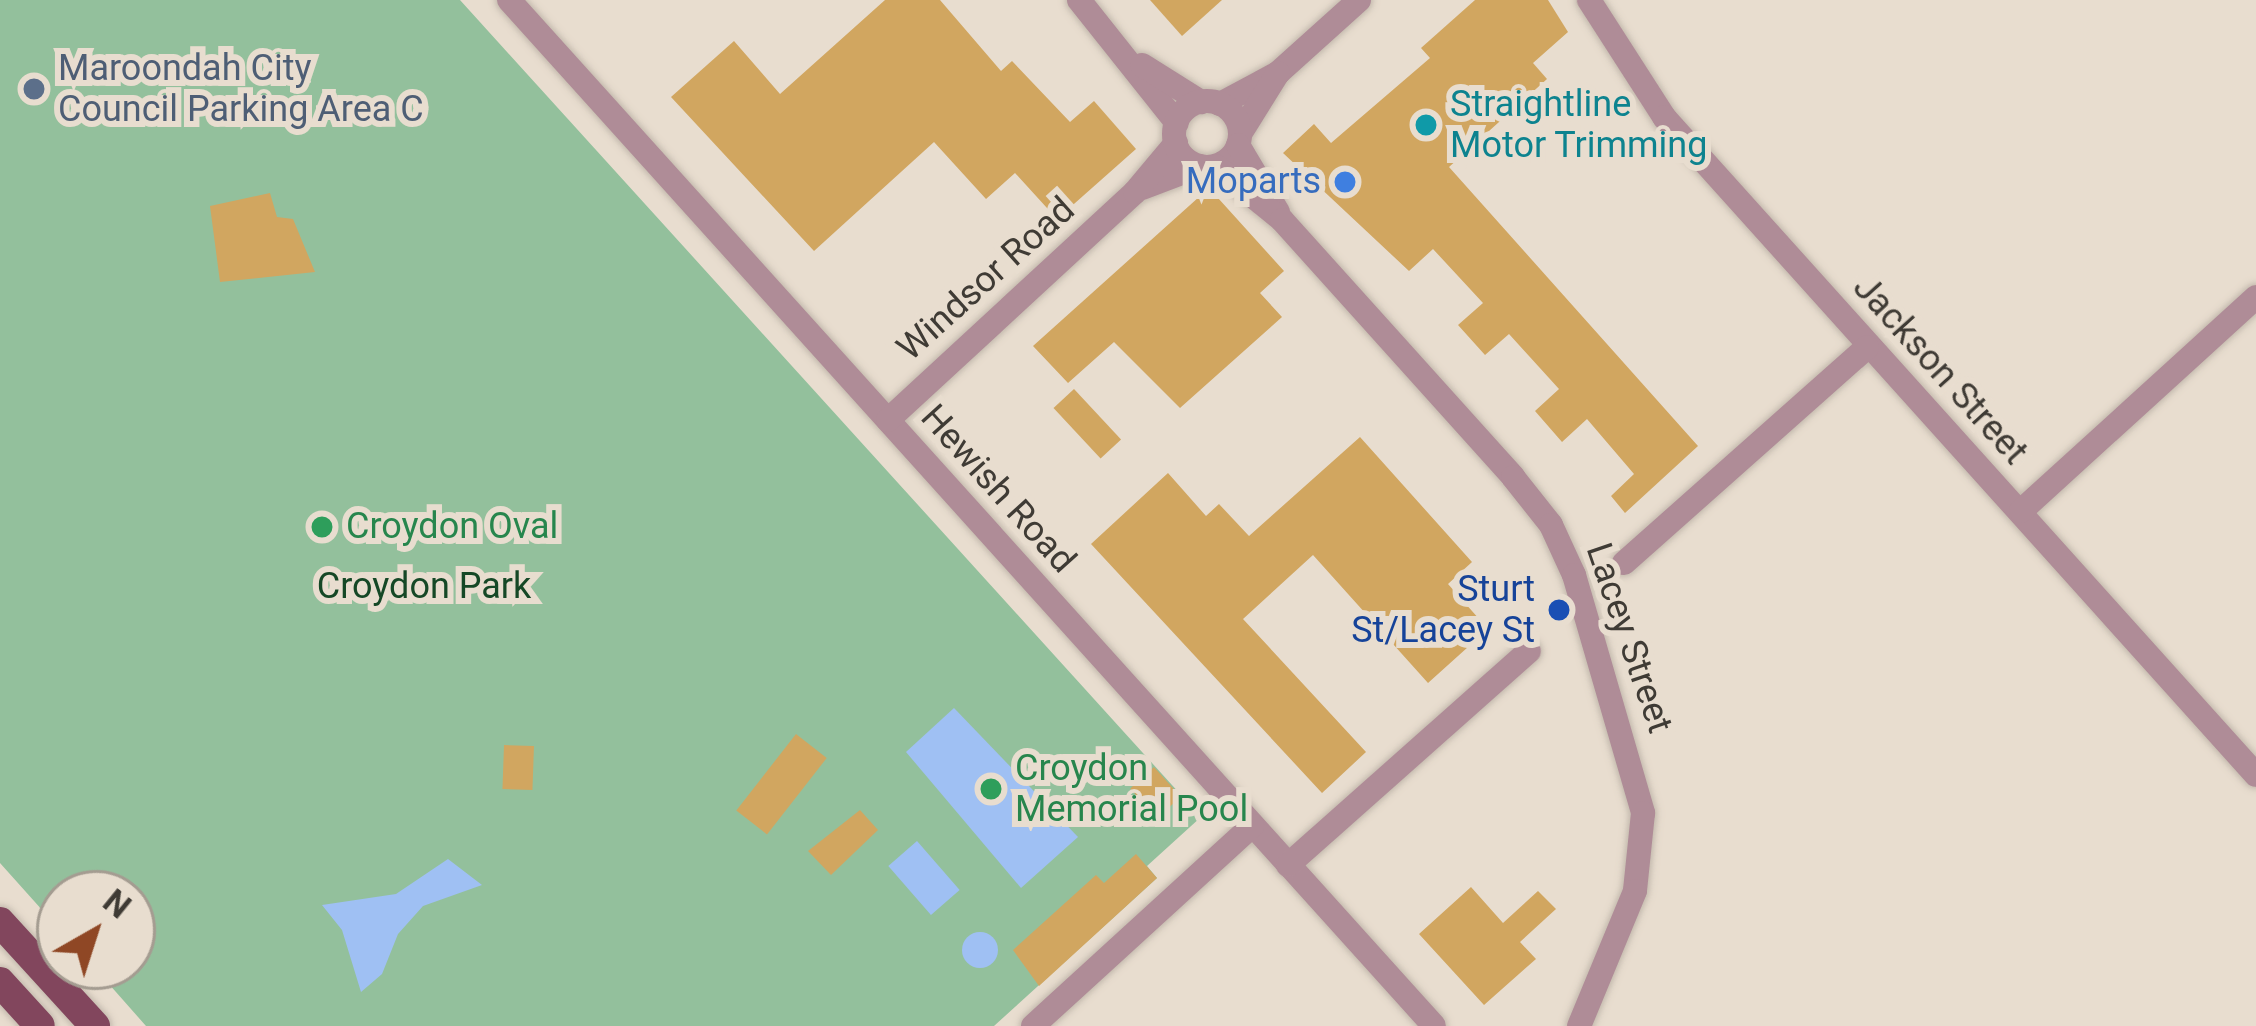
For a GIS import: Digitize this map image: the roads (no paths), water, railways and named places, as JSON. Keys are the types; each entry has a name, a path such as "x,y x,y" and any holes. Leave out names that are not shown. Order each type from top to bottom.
{"main road":[{"path":"0,922 95,1026"},
{"path":"0,982 40,1026"}],"street":[{"name":"Hewish Road","path":"509,0 1434,1026"},
{"path":"1079,0 1133,59 1176,133"},
{"path":"1208,166 1239,139 1278,73 1359,0"},
{"name":"Jackson Street","path":"1589,0 1664,117 2256,775"},
{"path":"1133,59 1211,103 1278,73"},
{"name":"Windsor Road","path":"888,419 1135,192 1176,133 1211,103"},
{"name":"Lacey Street","path":"1211,103 1239,139 1282,220"},
{"name":"Lacey Street","path":"1176,133 1208,166 1282,220 1551,525 1587,609 1643,813 1635,891 1579,1026"},
{"name":"Windsor Road","path":"1135,192 1208,166"},
{"path":"2021,511 2256,297"},
{"path":"1624,563 1867,346"},
{"path":"1288,866 1529,651"},
{"path":"1033,1026 1252,826"}],"water":[{"path":"954,708 1078,837 1021,888 906,752"},
{"path":"917,841 960,890 931,915 888,866"},
{"path":"448,859 482,885 423,906 398,934 382,974 361,992 342,930 322,905 396,894"},
{"path":"980,932 993,937 998,950 993,963 980,968 967,963 962,950 967,937"}],"place":[{"name":"Maroondah City Council Parking Area C","path":"34,89"},
{"name":"Straightline Motor Trimming","path":"1426,125"},
{"name":"Moparts","path":"1345,182"},
{"name":"Croydon Oval","path":"322,527"},
{"name":"Sturt St/Lacey St","path":"1559,610"},
{"name":"Croydon Memorial Pool","path":"991,789"}],"park label":[{"name":"Croydon Park","path":"424,587"}]}
